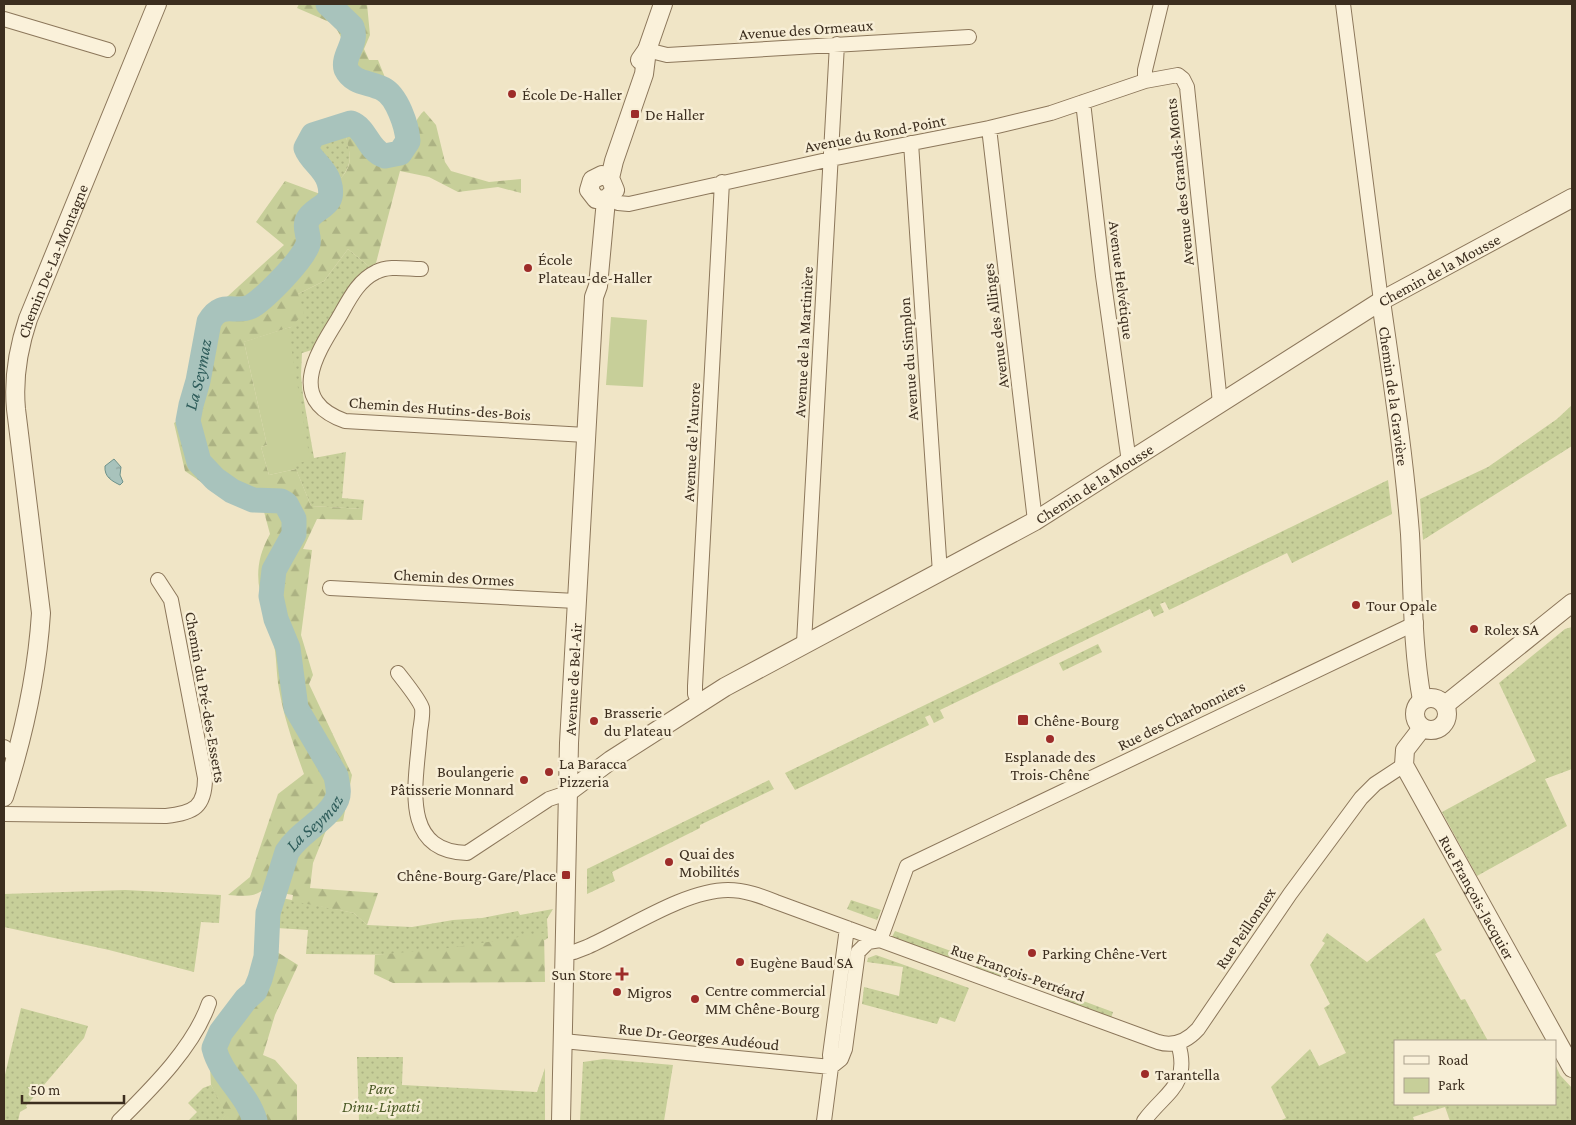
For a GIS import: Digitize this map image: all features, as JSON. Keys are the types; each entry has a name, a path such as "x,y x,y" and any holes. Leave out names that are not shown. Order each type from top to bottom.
{"street":[{"name":"Chemin De-La-Montagne","path":"4,797 10,752 32,686 39,642 40,613 14,390 19,349 28,319 157,4"},
{"name":"Avenue de Bel-Air","path":"561,1121 567,792 594,296 590,277 603,198 589,190 590,183 604,177 635,69 647,50 663,4"},
{"name":"Avenue des Grands-Monts","path":"1162,4 1145,70 1145,81 1178,75 1183,79 1187,87 1220,403"},
{"name":"Chemin de la Gravière","path":"1343,4 1403,458 1416,622 1417,661 1422,700"},
{"path":"4,19 108,50"},
{"name":"Avenue des Ormeaux","path":"647,50 667,55 969,37"},
{"name":"Avenue de la Martinière","path":"804,643 838,44"},
{"name":"Avenue du Rond-Point","path":"603,198 629,204 722,182 989,128 1051,113 1145,81"},
{"name":"Avenue Helvétique","path":"1083,102 1103,276 1129,462"},
{"name":"Avenue des Allinges","path":"989,128 1035,521"},
{"name":"Avenue du Simplon","path":"911,143 940,573"},
{"name":"Avenue de l'Aurore","path":"699,702 695,694 695,686 722,182"},
{"name":"Chemin de la Mousse","path":"567,792 611,760 699,702 804,643 940,573 1035,521 1381,300 1572,198"},
{"name":"Chemin des Hutins-des-Bois","path":"421,270 380,270 368,277 356,288 313,362 310,386 321,408 328,414 345,421 586,435"},
{"name":"Chemin du Pré-des-Esserts","path":"4,814 166,816 182,814 201,802 205,794 205,778 173,609 171,600 158,580"},
{"name":"Chemin des Ormes","path":"330,588 576,601"},
{"path":"1445,705 1572,603"},
{"name":"Rue des Charbonniers","path":"880,940 907,866 1416,622"},
{"path":"398,673 422,708 416,804 420,825 427,838 435,846 454,852 467,853 550,799 567,792"},
{"path":"1435,698 1445,705 1447,717 1440,728 1434,730 1422,728 1415,717 1417,704 1422,700 1435,698"},
{"path":"1404,766 1405,750 1422,728"},
{"name":"Chemin de la Mousse","path":"568,767 596,765 611,760"},
{"name":"Rue Peillonnex","path":"1178,1043 1191,1037 1198,1029 1290,894 1360,798 1375,784 1404,766"},
{"name":"Rue François-Jacquier","path":"1404,766 1569,1056"},
{"name":"Rue François-Perréard","path":"565,951 574,952 587,947 682,902 714,891 730,890 753,894 1158,1042 1178,1043"},
{"path":"824,1121 831,1067 830,1055 847,928"},
{"path":"831,1067 841,1059 845,1048 858,952 868,942 880,940"},
{"path":"119,1121 163,1077 203,1018 209,1004"},
{"name":"Rue Dr-Georges Audéoud","path":"563,1041 831,1067"},
{"path":"1144,1121 1154,1107 1172,1091 1179,1080 1183,1066 1178,1043"}],"green space":[{"path":"299,4 367,4 370,35 364,49 369,60 378,60 388,85 385,86 363,77 354,71 350,61 336,54 342,39 334,24 297,8"},
{"path":"424,111 436,125 445,162 451,171 489,182 521,179 521,193 498,187 458,192 429,177 400,171 376,263 371,268 348,249 324,281 298,294 304,313 291,327 244,342 267,445 261,447 269,475 296,469 311,506 363,509 362,520 317,519 303,549 312,550 301,635 313,675 309,684 352,775 343,821 329,823 313,863 310,888 378,893 367,925 354,913 292,901 293,895 270,891 272,885 270,882 261,891 248,896 228,895 250,877 278,794 304,774 284,711 278,683 274,646 259,587 259,562 270,534 263,508 232,503 185,471 174,423 183,417 198,319 228,296 284,245 256,222 285,181 323,195 340,180 348,167 350,160 344,130 351,127 357,130 370,149 381,159 398,158 406,146 416,121"},
{"path":"344,130 350,159 346,171 335,184 332,173 310,146 322,134"},
{"path":"348,249 371,268 315,349 302,353 301,375 314,458 346,452 342,498 364,500 363,509 311,506 244,342 291,327 298,294 324,281"},
{"path":"611,317 647,320 643,387 606,385"},
{"path":"288,328 310,460 296,464 296,469 269,475 261,447 267,445 244,342"},
{"path":"1572,405 1572,446 1423,540 1420,499 1488,467 1557,419"},
{"path":"1388,480 1392,514 1292,563 1287,553 1169,610 1165,602 1160,604 1164,612 1154,617 1150,609 940,710 944,718 934,723 930,715 925,717 929,725 795,790 785,773"},
{"path":"1572,627 1572,769 1545,779 1567,826 1477,876 1442,812 1536,761 1499,683 1565,629"},
{"path":"1098,644 1102,652 1063,671 1059,663"},
{"path":"769,780 774,789 700,825 700,828 612,872 615,881 587,894 587,869"},
{"path":"125,890 221,895 219,923 201,922 194,972 109,950 4,927 4,894"},
{"path":"282,898 354,913 367,925 412,927 453,920 482,918 518,911 520,915 553,909 547,919 548,938 545,940 420,955 306,954 308,930 277,928"},
{"path":"851,900 881,910 877,920 847,909"},
{"path":"1424,918 1442,950 1435,954 1461,1000 1465,999 1487,1040 1394,1040 1394,1105 1556,1105 1556,1066 1560,1075 1572,1088 1572,1121 1450,1121 1445,1107 1413,1117 1414,1120 1409,1121 1279,1121 1286,1118 1271,1087 1310,1049 1319,1066 1346,1053 1324,1008 1330,1004 1310,965 1325,943 1322,941 1327,933 1367,962"},
{"path":"895,931 951,951 949,958 892,937"},
{"path":"544,933 545,982 393,983 374,974 375,955 450,948"},
{"path":"274,950 298,965 275,1015 263,1055 275,1060 297,1085 297,1121 221,1121 226,1114 211,1085 209,1050 230,1009 246,996"},
{"path":"876,955 969,988 955,1022 940,1017 937,1024 862,1004 864,987 899,996 903,967 867,962 868,958"},
{"path":"978,961 1013,974 1011,981 975,968"},
{"path":"1067,995 1113,1012 1111,1018 1065,1001"},
{"path":"21,1008 88,1026 84,1038 26,1106 27,1108 20,1112 18,1121 4,1121 4,1079"},
{"name":"Parc Dinu-Lipatti","path":"357,1057 403,1057 402,1085 537,1092 545,1068 545,1121 359,1121"},
{"path":"604,1059 673,1065 664,1121 580,1121 583,1062"},
{"path":"211,1085 227,1114 221,1121 188,1121 197,1112 188,1103 203,1088"}],"water":[{"path":"114,459 121,467 120,475 123,482 120,485 109,478 105,470 105,466"}],"waterway":[{"name":"La Seymaz","path":"255,1121 246,1102 222,1067 214,1048 221,1032 246,999 255,991 260,979 266,957 268,913 287,852 333,806 338,796 338,788 336,776 296,708 288,648 276,619 271,596 274,570 294,534 294,519 286,504 281,501 253,500 232,491 215,479 199,462 188,421 209,322 214,315 224,309 240,309 252,306 283,278 305,251 308,244 307,221 310,216 324,206 330,197 331,191 327,177 306,148 313,135 351,123 361,130 375,150 385,156 400,153 408,141 406,128 393,98 383,89 357,80 346,69 345,65 353,37 352,27 328,4"}],"place":[{"name":"École De-Haller","path":"512,94"},
{"name":"De Haller","path":"635,114"},
{"name":"École Plateau-de-Haller","path":"528,268"},
{"name":"Tour Opale","path":"1356,605"},
{"name":"Rolex SA","path":"1474,629"},
{"name":"Chêne-Bourg","path":"1023,720"},
{"name":"Brasserie du Plateau","path":"594,721"},
{"name":"Esplanade des Trois-Chêne","path":"1050,739"},
{"name":"La Baracca Pizzeria","path":"549,772"},
{"name":"Boulangerie Pâtisserie Monnard","path":"524,780"},
{"name":"Quai des Mobilités","path":"669,862"},
{"name":"Chêne-Bourg-Gare/Place","path":"566,875"},
{"name":"Parking Chêne-Vert","path":"1032,953"},
{"name":"Eugène Baud SA","path":"740,962"},
{"name":"Sun Store","path":"622,974"},
{"name":"Migros","path":"617,992"},
{"name":"Centre commercial MM Chêne-Bourg","path":"695,999"},
{"name":"Tarantella","path":"1145,1074"}]}
